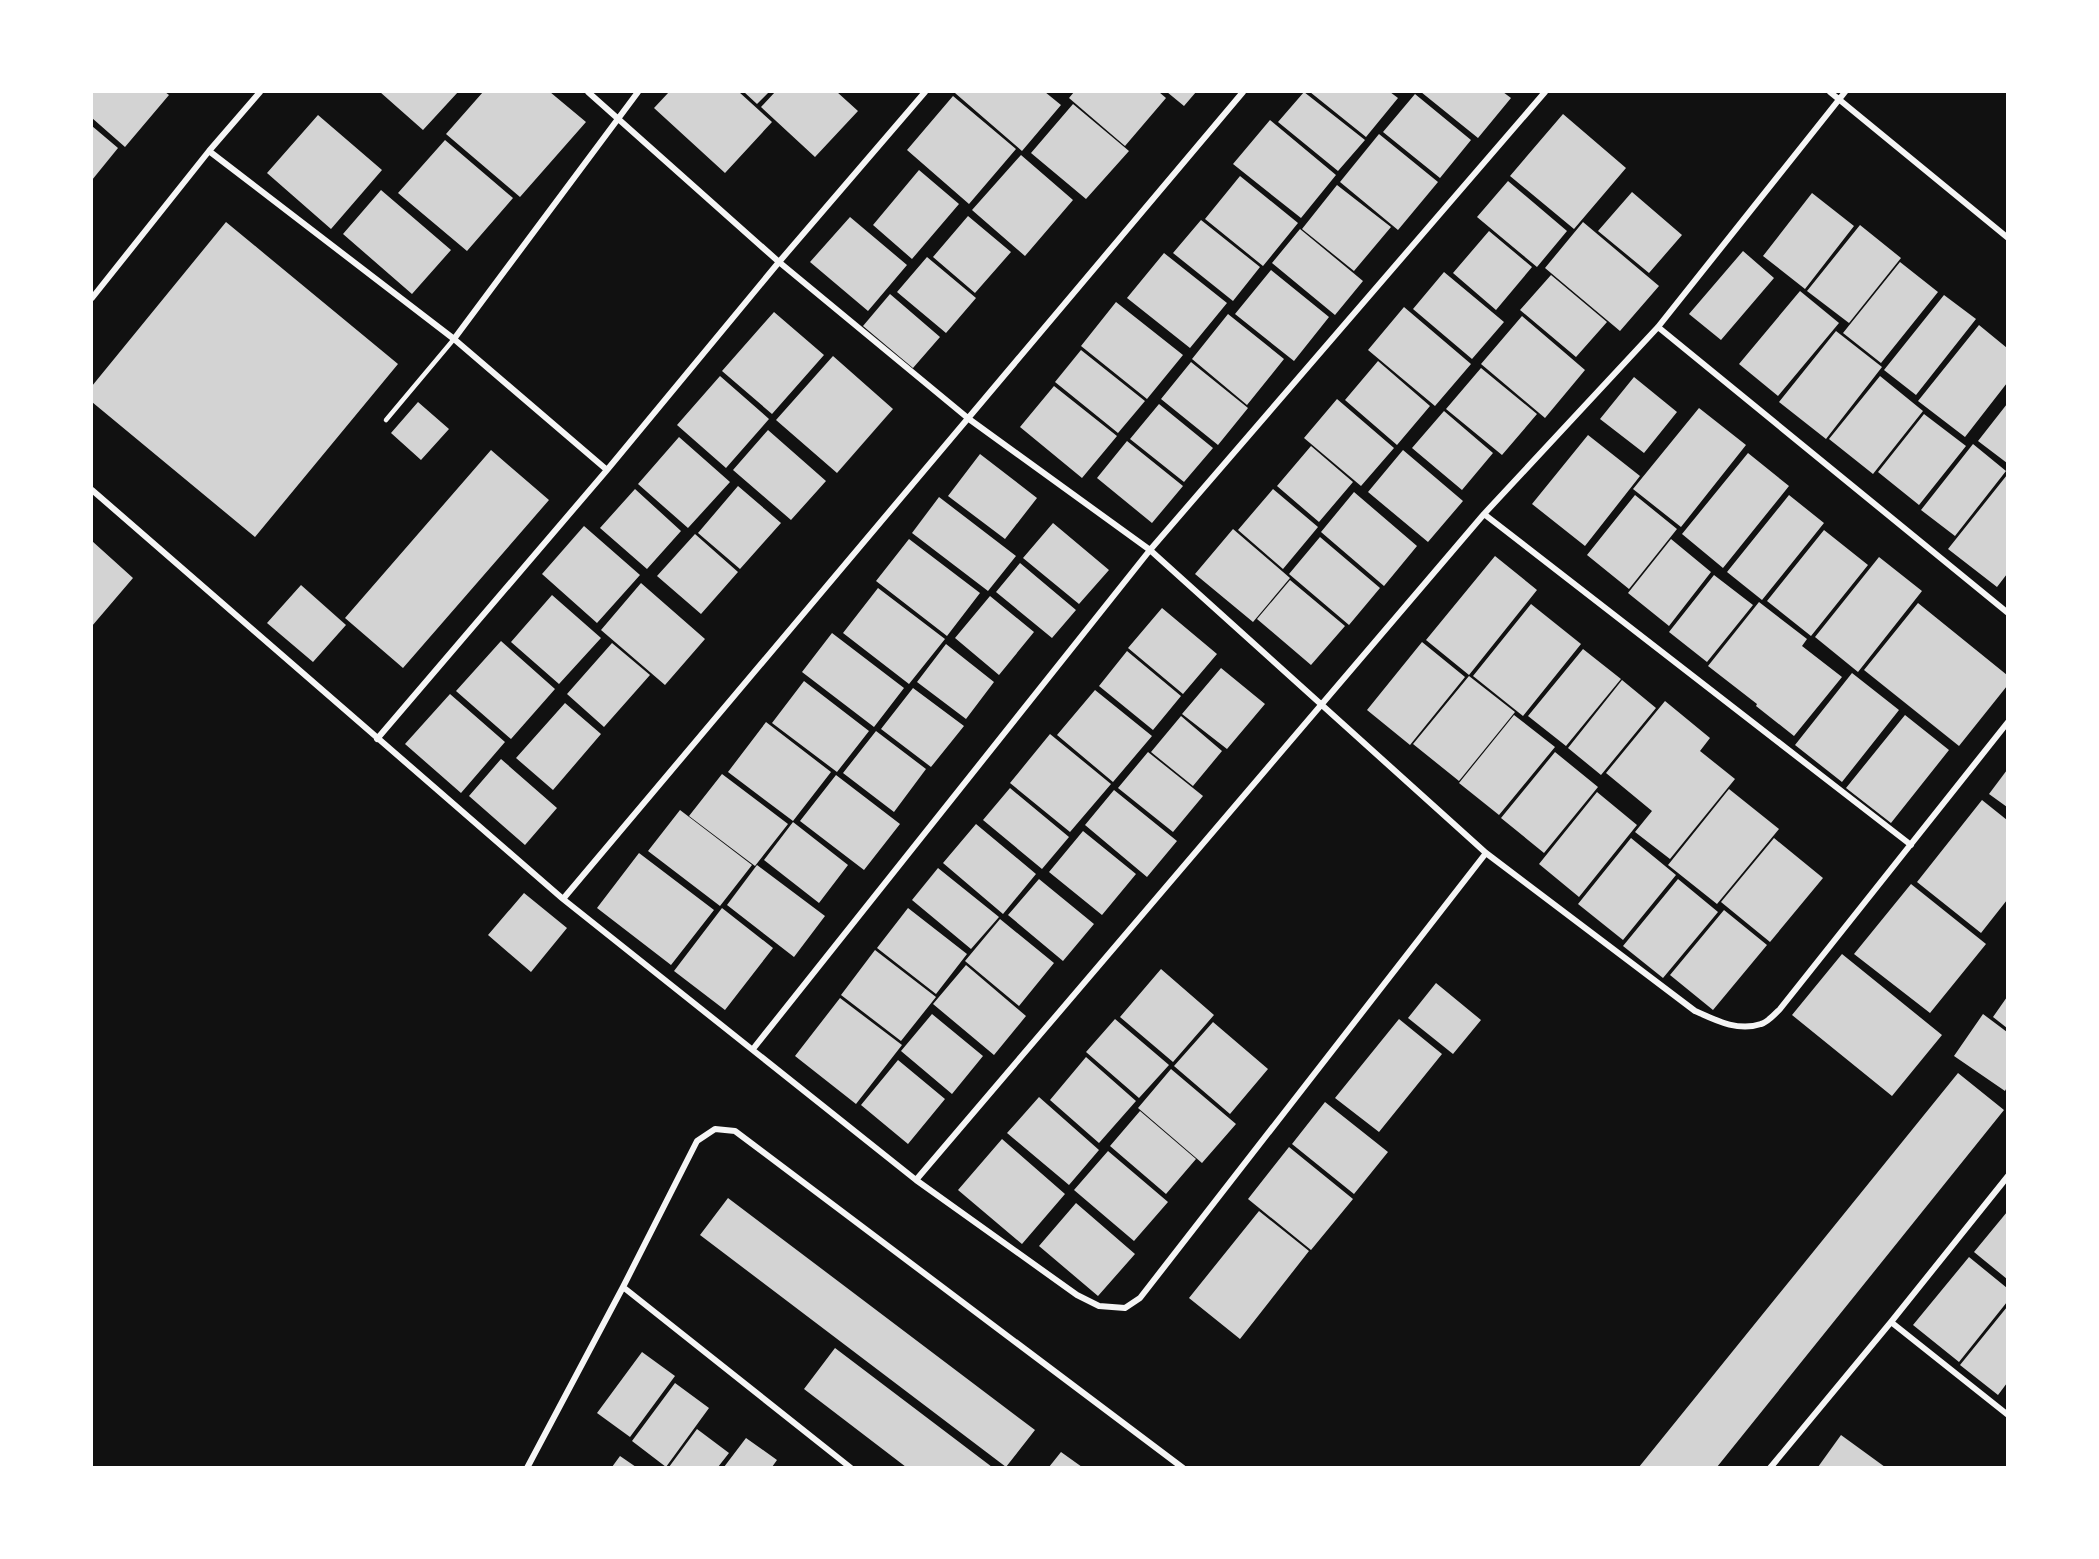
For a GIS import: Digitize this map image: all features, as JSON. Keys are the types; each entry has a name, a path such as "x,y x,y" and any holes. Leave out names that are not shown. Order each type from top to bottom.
{"street":[{"path":"92,298 209,151 260,92"},
{"path":"588,92 779,262 969,419 1150,550 1486,853 1695,1011 1722,1023 1740,1026 1762,1024 1780,1009 2007,722"},
{"path":"454,339 638,92"},
{"path":"377,739 925,92"},
{"path":"563,899 1243,92"},
{"path":"753,1049 1150,550 1545,92"},
{"path":"1830,92 2007,238"},
{"path":"916,1180 1484,514 1658,327 1845,92"},
{"path":"209,151 454,339 607,470"},
{"path":"1658,327 2007,613"},
{"path":"92,490 563,899 916,1180 1077,1294 1099,1305 1125,1308 1140,1298 1486,853"},
{"path":"1484,514 1911,845"},
{"path":"528,1467 697,1141 715,1129 735,1131 1183,1467"},
{"path":"1770,1467 1891,1322 2007,1176"},
{"path":"623,1287 852,1467"},
{"path":"1891,1322 2007,1415"}],"lane":[{"path":"386,420 454,339"}],"building":[{"path":"92,92 165,92 169,95 125,147 92,118"},
{"path":"380,92 458,92 423,130"},
{"path":"483,92 550,92 586,122 520,197 446,134"},
{"path":"669,92 739,92 772,122 725,173 654,108"},
{"path":"744,92 769,92 757,104"},
{"path":"775,92 837,92 858,111 815,157 761,107"},
{"path":"1045,92 1061,105 1022,151 955,93"},
{"path":"1074,92 1159,92 1166,98 1125,146 1069,98"},
{"path":"1167,92 1196,92 1184,106"},
{"path":"1304,92 1365,140 1338,171 1278,122"},
{"path":"1310,92 1390,92 1398,98 1366,137"},
{"path":"1421,92 1503,92 1511,98 1478,138"},
{"path":"1415,94 1471,140 1440,178 1383,132"},
{"path":"953,96 1016,149 969,204 907,150"},
{"path":"1073,104 1129,151 1086,199 1031,153"},
{"path":"1563,114 1626,168 1574,229 1510,176"},
{"path":"318,115 382,170 331,229 267,173"},
{"path":"1270,120 1336,175 1301,218 1233,164"},
{"path":"92,126 118,148 92,180"},
{"path":"1379,134 1438,182 1398,230 1340,182"},
{"path":"445,140 513,198 467,251 398,193"},
{"path":"1021,155 1073,200 1025,256 972,210"},
{"path":"919,170 959,204 912,259 873,225"},
{"path":"1240,176 1298,223 1263,266 1205,219"},
{"path":"1508,181 1567,231 1537,267 1477,217"},
{"path":"1337,185 1391,227 1354,271 1302,229"},
{"path":"381,190 451,250 412,294 343,234"},
{"path":"1632,192 1682,235 1649,273 1598,231"},
{"path":"1812,193 1854,226 1805,289 1763,256"},
{"path":"968,216 1011,252 975,293 933,257"},
{"path":"850,217 907,265 868,311 810,262"},
{"path":"1201,220 1260,267 1233,301 1173,253"},
{"path":"226,222 398,364 255,537 92,402 92,386"},
{"path":"1583,222 1659,286 1620,331 1545,268"},
{"path":"1860,225 1901,258 1849,323 1807,291"},
{"path":"1300,229 1363,281 1335,315 1272,263"},
{"path":"1489,231 1532,267 1496,310 1453,273"},
{"path":"1743,251 1774,278 1721,340 1689,314"},
{"path":"1164,253 1227,303 1190,348 1127,298"},
{"path":"927,257 976,298 946,333 897,292"},
{"path":"1900,262 1938,292 1881,363 1843,333"},
{"path":"1271,270 1329,317 1294,361 1235,314"},
{"path":"1444,272 1504,322 1472,359 1413,309"},
{"path":"1551,275 1607,322 1576,357 1520,310"},
{"path":"1800,291 1839,323 1778,396 1739,364"},
{"path":"890,294 940,337 913,368 863,326"},
{"path":"1944,295 1976,319 1916,395 1884,370"},
{"path":"1116,302 1183,355 1147,399 1081,346"},
{"path":"1404,307 1471,364 1435,406 1368,350"},
{"path":"774,312 824,355 772,414 722,371"},
{"path":"1228,314 1284,359 1247,405 1192,359"},
{"path":"1522,316 1585,370 1545,418 1481,364"},
{"path":"1979,325 2007,348 2007,383 1965,437 1918,401"},
{"path":"1836,331 1882,367 1826,439 1779,402"},
{"path":"1081,350 1145,401 1118,433 1055,382"},
{"path":"833,356 893,409 837,473 776,420"},
{"path":"1378,361 1430,406 1397,445 1345,400"},
{"path":"1191,362 1248,408 1218,445 1161,399"},
{"path":"1481,368 1537,414 1502,455 1446,409"},
{"path":"720,376 769,419 726,468 677,425"},
{"path":"1880,376 1923,411 1873,474 1829,439"},
{"path":"1634,377 1677,412 1644,453 1600,419"},
{"path":"1054,386 1117,436 1082,478 1020,427"},
{"path":"1337,399 1394,448 1361,486 1304,438"},
{"path":"418,402 449,429 421,460 391,433"},
{"path":"1159,404 1213,448 1184,482 1130,439"},
{"path":"2007,404 2007,463 1978,441"},
{"path":"1699,408 1746,445 1681,527 1633,489"},
{"path":"1444,411 1493,453 1462,490 1412,448"},
{"path":"1924,414 1966,446 1919,505 1878,472"},
{"path":"768,430 826,481 791,520 733,470"},
{"path":"1588,435 1640,476 1585,546 1532,504"},
{"path":"679,437 730,482 688,528 638,484"},
{"path":"1127,441 1183,486 1152,523 1097,478"},
{"path":"1973,444 2006,471 1955,536 1921,510"},
{"path":"1311,446 1353,482 1319,522 1277,486"},
{"path":"491,450 549,500 403,668 345,618"},
{"path":"1403,450 1463,501 1428,542 1368,492"},
{"path":"1748,453 1789,486 1723,568 1682,534"},
{"path":"980,454 1037,498 1005,539 948,496"},
{"path":"2007,475 2007,574 1997,587 1948,549"},
{"path":"738,486 781,523 740,569 698,533"},
{"path":"635,489 681,531 647,569 600,528"},
{"path":"1273,489 1318,527 1283,569 1238,530"},
{"path":"1354,492 1417,546 1384,586 1321,532"},
{"path":"1635,495 1677,529 1629,589 1587,555"},
{"path":"1789,495 1824,523 1762,600 1727,572"},
{"path":"939,497 1016,556 988,591 912,533"},
{"path":"1053,523 1109,570 1079,604 1023,558"},
{"path":"584,526 640,575 597,623 542,574"},
{"path":"1233,529 1290,578 1253,622 1195,574"},
{"path":"1824,530 1868,565 1811,636 1767,601"},
{"path":"695,534 738,572 701,614 657,576"},
{"path":"1320,537 1380,588 1349,625 1289,574"},
{"path":"909,539 980,593 947,636 876,581"},
{"path":"1671,539 1711,572 1669,626 1628,593"},
{"path":"92,541 133,578 92,626"},
{"path":"1495,556 1537,590 1469,675 1426,640"},
{"path":"1879,557 1922,591 1858,672 1815,637"},
{"path":"1020,563 1076,610 1052,638 996,592"},
{"path":"1714,575 1753,605 1707,662 1669,632"},
{"path":"1290,580 1345,626 1311,665 1257,619"},
{"path":"641,583 705,639 665,685 601,630"},
{"path":"301,585 346,625 313,662 267,623"},
{"path":"878,588 945,639 909,684 843,633"},
{"path":"552,595 601,638 559,684 511,642"},
{"path":"990,596 1034,632 999,675 955,638"},
{"path":"1759,602 1807,639 1802,646 1842,677 1794,736 1708,666"},
{"path":"1918,603 2007,675 2007,686 1959,746 1864,670"},
{"path":"1531,604 1581,644 1523,716 1473,676"},
{"path":"1162,608 1217,654 1183,694 1128,648"},
{"path":"832,633 904,688 874,727 802,672"},
{"path":"501,641 555,689 511,739 456,691"},
{"path":"1422,642 1465,677 1410,745 1367,710"},
{"path":"612,643 650,675 604,727 567,694"},
{"path":"946,644 994,682 966,719 917,682"},
{"path":"1583,649 1621,679 1566,746 1528,716"},
{"path":"1127,651 1181,696 1153,730 1099,686"},
{"path":"1221,668 1265,704 1227,749 1182,714"},
{"path":"1852,673 1899,710 1842,782 1795,745"},
{"path":"1469,676 1515,712 1459,781 1413,744"},
{"path":"1622,680 1656,708 1601,775 1568,748"},
{"path":"804,681 869,731 837,772 772,723"},
{"path":"913,688 964,726 931,767 881,729"},
{"path":"1095,690 1152,736 1113,782 1057,735"},
{"path":"450,694 505,742 461,793 405,744"},
{"path":"1665,701 1710,738 1700,751 1735,779 1670,859 1635,832 1652,811 1606,773"},
{"path":"565,703 601,734 553,790 516,758"},
{"path":"1514,715 1555,747 1499,815 1459,783"},
{"path":"1905,715 1949,750 1891,823 1846,788"},
{"path":"1181,716 1222,751 1193,786 1151,752"},
{"path":"766,722 831,772 793,821 728,772"},
{"path":"876,731 926,769 894,812 843,773"},
{"path":"1050,734 1111,784 1070,832 1010,783"},
{"path":"1148,752 1203,796 1173,832 1118,788"},
{"path":"1555,752 1598,787 1544,853 1501,818"},
{"path":"501,759 557,808 525,845 469,796"},
{"path":"2007,770 2007,807 1989,794"},
{"path":"722,774 788,824 755,866 689,816"},
{"path":"836,775 900,824 864,870 800,821"},
{"path":"1010,788 1069,837 1042,869 983,820"},
{"path":"1729,789 1779,829 1717,904 1668,865"},
{"path":"1114,790 1177,841 1147,877 1085,825"},
{"path":"1597,792 1637,825 1579,897 1539,864"},
{"path":"1982,800 2007,820 2007,900 1981,933 1917,882"},
{"path":"680,810 752,865 720,906 648,851"},
{"path":"793,822 848,865 819,903 764,860"},
{"path":"976,824 1036,874 1003,914 943,863"},
{"path":"1083,831 1136,874 1102,915 1049,872"},
{"path":"1631,838 1676,875 1623,940 1578,904"},
{"path":"1774,838 1823,878 1770,942 1721,902"},
{"path":"639,853 714,910 671,965 597,908"},
{"path":"757,865 825,916 794,957 727,905"},
{"path":"938,868 999,917 971,949 912,900"},
{"path":"1039,879 1094,924 1063,961 1008,915"},
{"path":"1678,879 1718,912 1663,978 1623,946"},
{"path":"1911,884 1986,944 1930,1013 1854,954"},
{"path":"524,893 567,928 531,972 488,935"},
{"path":"722,908 773,948 725,1010 674,971"},
{"path":"908,908 967,954 936,994 877,948"},
{"path":"1724,910 1767,945 1713,1010 1670,975"},
{"path":"1000,919 1054,963 1019,1006 965,961"},
{"path":"875,950 936,997 901,1041 841,995"},
{"path":"1842,954 1942,1035 1892,1096 1792,1015"},
{"path":"966,965 1026,1016 994,1055 933,1004"},
{"path":"1161,969 1214,1015 1173,1062 1120,1017"},
{"path":"1436,983 1481,1020 1453,1054 1408,1018"},
{"path":"2007,997 2007,1028 1993,1017"},
{"path":"840,998 902,1045 856,1104 795,1056"},
{"path":"932,1014 983,1056 952,1094 901,1051"},
{"path":"1983,1014 2007,1032 2007,1087 2005,1091 1954,1056"},
{"path":"1115,1019 1169,1065 1139,1098 1086,1052"},
{"path":"1399,1019 1442,1054 1379,1132 1335,1098"},
{"path":"1213,1022 1268,1069 1230,1114 1174,1066"},
{"path":"1086,1057 1136,1101 1099,1143 1050,1100"},
{"path":"898,1060 945,1099 908,1144 861,1105"},
{"path":"1171,1069 1236,1124 1202,1163 1138,1108"},
{"path":"1958,1073 2004,1110 1717,1467 1639,1467"},
{"path":"1039,1097 1099,1150 1069,1185 1007,1133"},
{"path":"1325,1102 1388,1152 1354,1194 1292,1144"},
{"path":"1140,1111 1196,1159 1166,1194 1110,1146"},
{"path":"1002,1139 1065,1194 1022,1244 958,1190"},
{"path":"1289,1147 1353,1199 1311,1250 1248,1199"},
{"path":"1108,1151 1168,1202 1134,1241 1074,1190"},
{"path":"728,1198 1035,1430 1006,1467 700,1235"},
{"path":"1076,1203 1135,1254 1098,1296 1039,1246"},
{"path":"1259,1211 1309,1251 1240,1339 1189,1298"},
{"path":"2007,1212 2007,1279 1974,1252"},
{"path":"1969,1257 2007,1288 2007,1302 1959,1362 1913,1325"},
{"path":"2007,1307 2007,1383 1998,1395 1960,1365"},
{"path":"835,1348 992,1467 906,1467 804,1389"},
{"path":"642,1352 675,1376 630,1437 597,1413"},
{"path":"675,1383 709,1408 666,1467 632,1441"},
{"path":"697,1429 729,1453 718,1467 669,1467"},
{"path":"1841,1435 1885,1467 1818,1467"},
{"path":"746,1438 777,1460 772,1467 724,1467"},
{"path":"1061,1452 1082,1467 1049,1467"},
{"path":"620,1456 636,1467 612,1467"}]}
